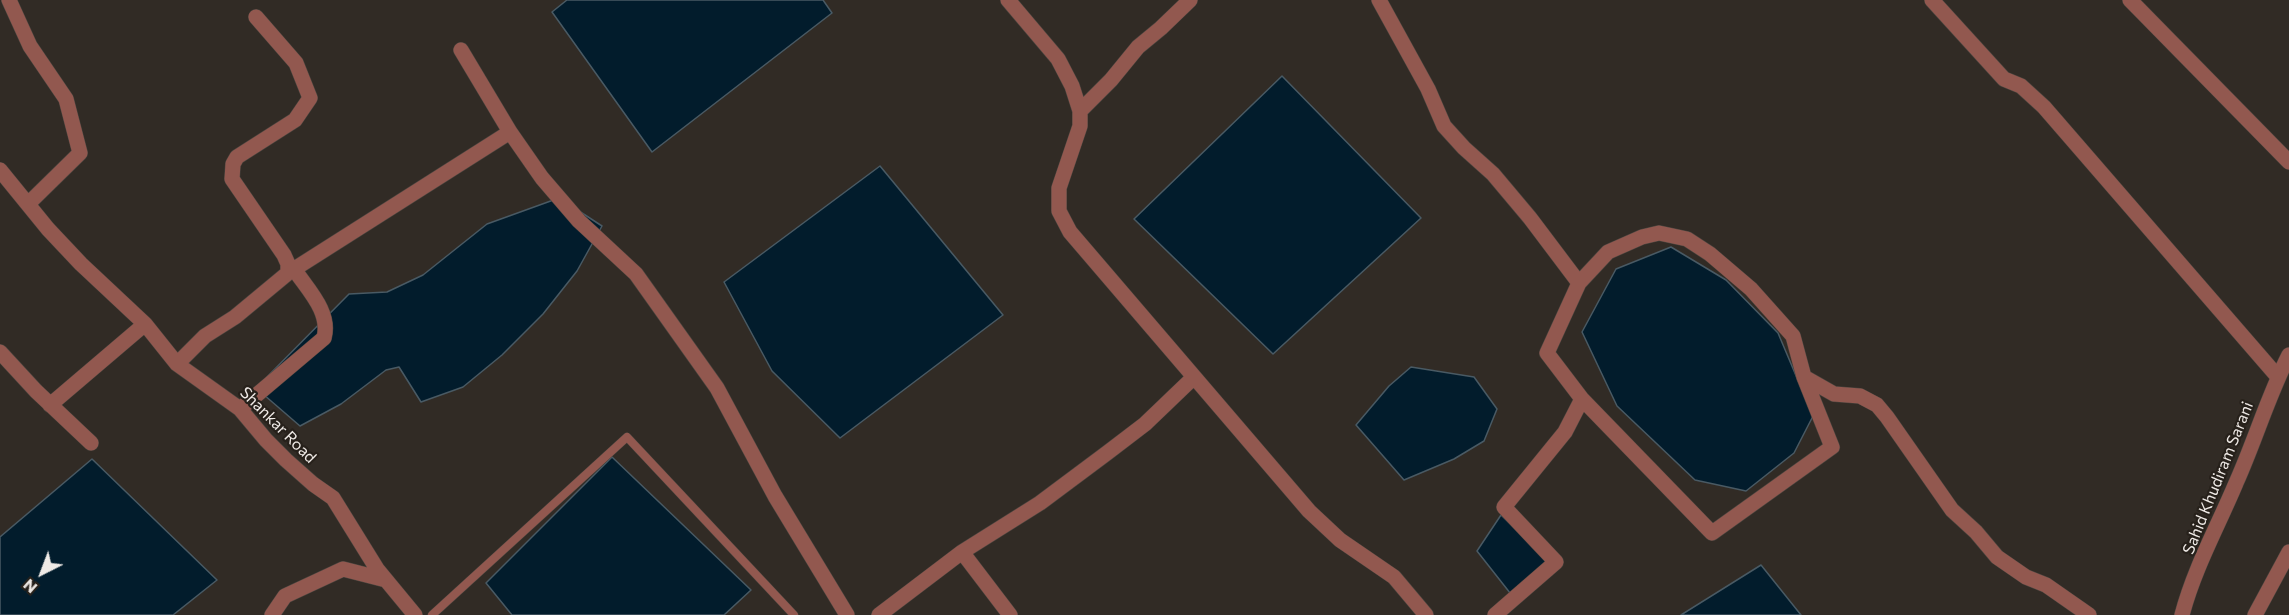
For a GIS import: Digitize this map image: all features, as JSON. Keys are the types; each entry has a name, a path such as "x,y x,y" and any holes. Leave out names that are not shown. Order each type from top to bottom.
{"street":[{"path":"9,0 30,46 66,99 80,153 28,204"},
{"path":"1008,0 1058,59 1072,86 1080,111 1080,126 1059,188 1059,211 1070,232 1309,511 1340,540 1394,577 1426,615"},
{"path":"1080,111 1112,80 1138,47 1190,0"},
{"path":"1379,0 1428,89 1444,126 1493,174 1579,282"},
{"path":"1932,0 2004,79 2021,86 2044,107 2278,377"},
{"path":"2130,0 2211,81 2270,146 2289,162"},
{"path":"240,409 324,338 328,327 325,315 291,271 284,255 232,178 233,164 237,157 295,120 310,98 296,63 256,17"},
{"path":"461,50 510,132 542,177 579,221 636,274 717,388 775,496 847,615"},
{"path":"177,364 205,336 235,317 291,271 510,132"},
{"name":"Shankar Road","path":"0,170 81,264 145,324 177,364 240,409 286,460 333,498 355,537 410,614"},
{"path":"1659,233 1687,239 1710,254 1751,289 1793,336 1804,377 1832,447 1712,533 1582,399 1547,353 1579,282 1608,252 1642,237 1659,233"},
{"path":"50,405 145,324"},
{"path":"0,352 50,405 91,443"},
{"name":"Sahid Khudiram Sarani","path":"2182,615 2212,536 2289,355"},
{"path":"879,615 962,552 1040,503 1145,424 1194,377"},
{"path":"1804,377 1834,394 1860,396 1876,405 1887,417 1952,510 1976,532 1997,557 2026,577 2046,585 2089,615"},
{"path":"1495,615 1556,562 1504,507 1565,432 1582,399"},
{"path":"962,552 1010,615"},
{"path":"2255,615 2289,552"},
{"path":"272,615 285,596 343,569 386,580"}],"lane":[{"path":"432,615 627,437 794,615"}],"water":[{"path":"567,0 823,0 832,13 652,152 552,12"},
{"path":"1282,76 1421,218 1273,354 1134,219"},
{"path":"880,166 1003,315 840,438 772,371 724,282"},
{"path":"559,198 602,226 577,271 543,314 502,355 463,387 421,402 399,367 386,370 341,404 300,426 256,388 349,294 387,292 423,275 487,224"},
{"path":"1671,247 1726,280 1778,333 1813,416 1794,453 1746,491 1695,480 1617,406 1582,332 1616,269"},
{"path":"1411,367 1474,377 1497,409 1484,441 1454,459 1404,480 1356,425 1389,386"},
{"path":"612,457 751,590 724,615 512,615 486,583"},
{"path":"92,459 217,580 173,615 0,615 0,537"},
{"path":"1501,515 1554,565 1514,598 1477,551"},
{"path":"1761,565 1801,615 1681,615"}]}
